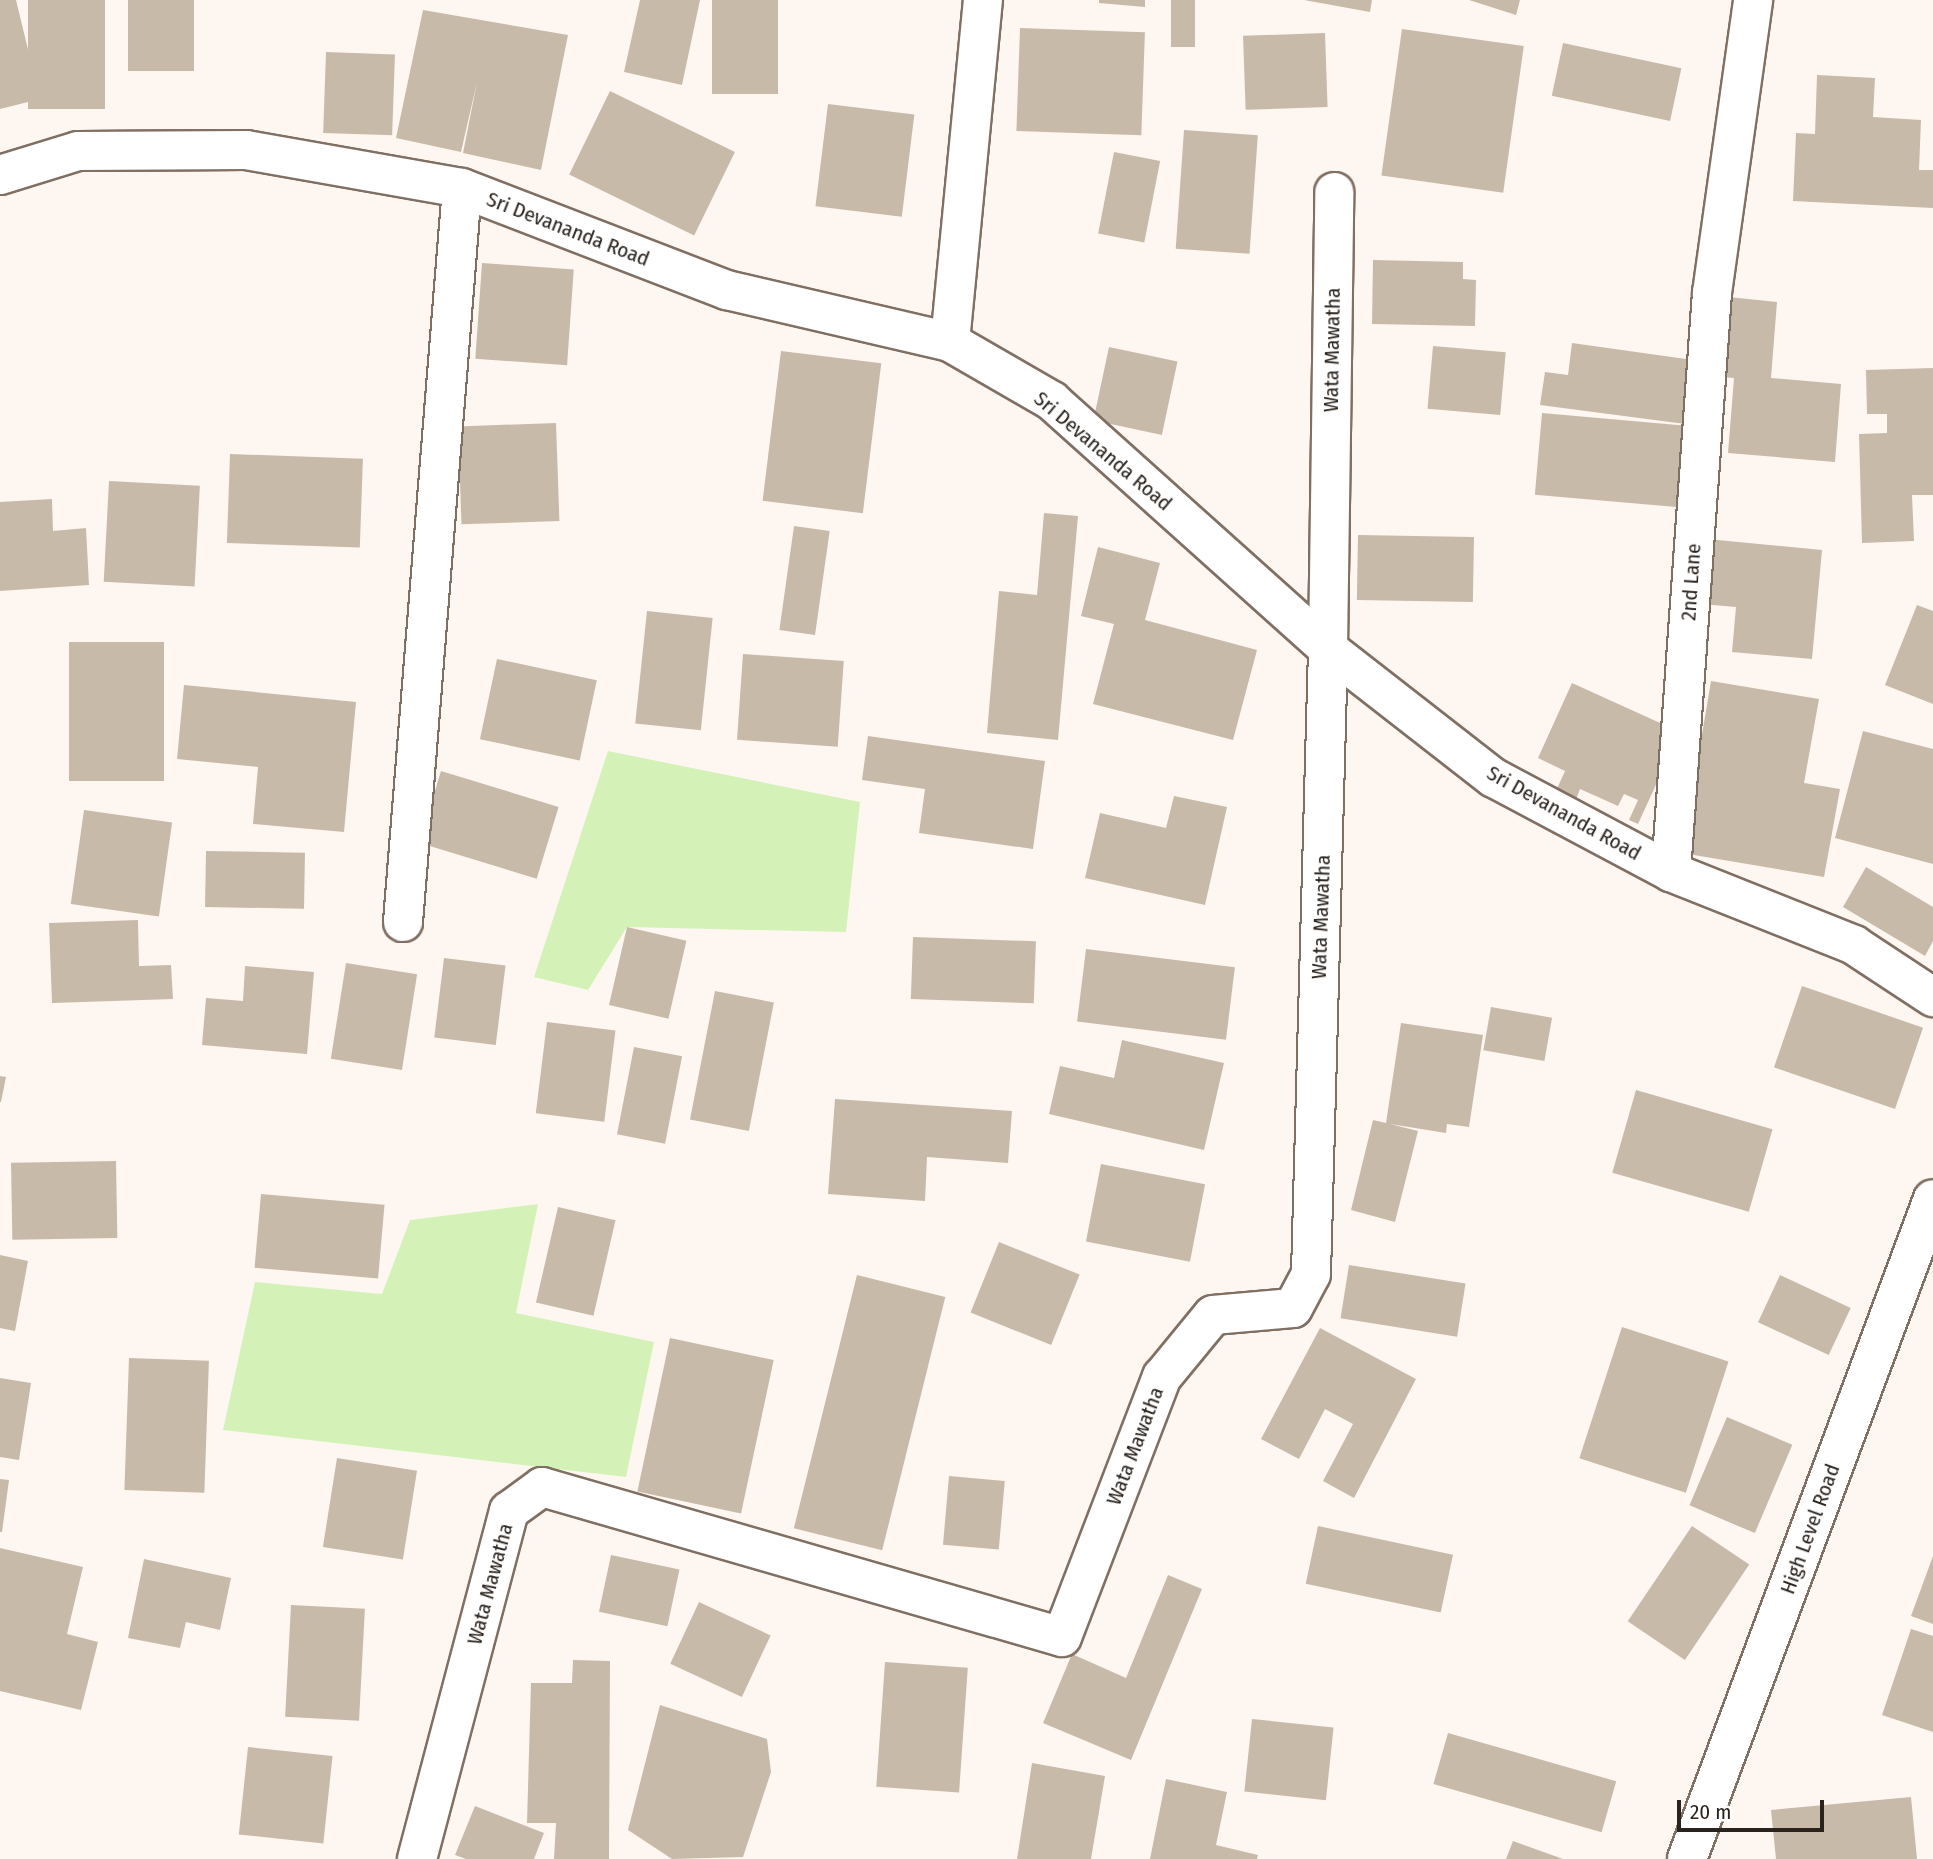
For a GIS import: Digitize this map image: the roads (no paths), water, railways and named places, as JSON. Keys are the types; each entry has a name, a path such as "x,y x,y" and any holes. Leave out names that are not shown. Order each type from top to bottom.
{"main road":[{"path":"950,342 983,0"},
{"name":"2nd Lane","path":"1671,872 1712,293 1753,0"},
{"name":"Sri Devananda Road","path":"0,175 78,152 246,150 462,188 727,290 950,342 1052,401 1328,649 1494,778 1671,872 1854,945 1933,997"},
{"path":"403,922 462,188"},
{"name":"Wata Mawatha","path":"417,1859 509,1511 542,1487 1062,1637 1162,1377 1213,1315 1293,1308 1311,1274 1328,649 1334,191"},
{"name":"High Level Road","path":"1687,1859 1933,1199"}]}
